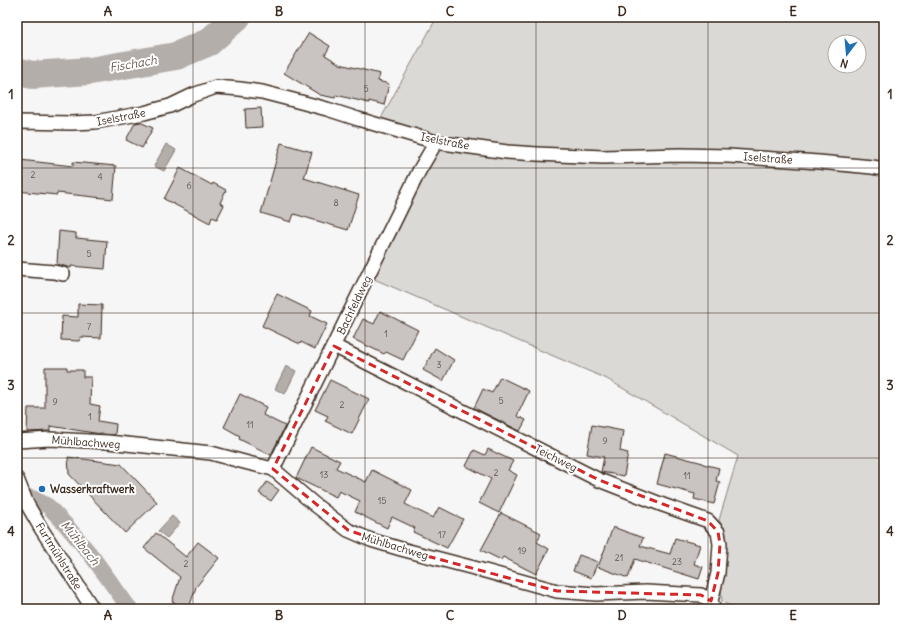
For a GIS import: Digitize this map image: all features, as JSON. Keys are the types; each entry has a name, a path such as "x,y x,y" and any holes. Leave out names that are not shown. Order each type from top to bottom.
{"street":[{"name":"Iselstraße","path":"17,122 95,122 144,113 170,106 192,95 216,87 262,92 327,109 436,142 507,152 603,157 729,156 819,162 884,169"},
{"name":"Bachfeldweg","path":"273,469 418,171 436,142"},
{"path":"17,269 63,274"},
{"name":"Teichweg","path":"334,346 594,477 626,491 708,521 718,532 720,544 718,573 713,605"},
{"name":"Mühlbachweg","path":"17,441 50,439 108,442 211,453 273,469 314,504 348,530 370,540 557,591 596,594 646,592 701,595 713,605"},
{"name":"Furtmühlstraße","path":"17,480 27,504 42,530 93,609"}],"highlighted area":[{"path":"334,346 599,480 708,521 718,532 720,544 718,573 711,601 701,595 557,591 401,549 348,530 273,469"}],"shaded area":[{"path":"437,17 884,17 884,609 738,609 722,602 720,579 727,545 725,529 719,520 738,456 607,379 374,279 432,161 446,137 380,120"},
{"path":"166,144 176,150 164,171 154,166"},
{"path":"286,366 296,371 285,394 275,389"},
{"path":"172,516 180,523 167,538 158,531"}],"building":[{"path":"309,33 330,46 325,55 340,64 380,74 378,81 389,84 384,105 336,95 335,98 320,95 284,73"},
{"path":"261,108 262,127 246,128 245,109"},
{"path":"140,122 153,128 142,148 126,140 135,123"},
{"path":"281,143 312,152 304,178 359,195 348,230 294,214 291,222 261,213"},
{"path":"20,160 73,166 73,162 116,166 113,199 57,193 57,195 17,191"},
{"path":"180,168 212,185 213,183 226,190 220,203 224,205 217,219 212,217 210,223 164,199"},
{"path":"59,231 76,233 76,238 107,241 105,269 71,266 71,268 57,264"},
{"path":"277,294 312,311 310,316 327,324 315,349 301,342 300,344 262,326"},
{"path":"78,304 102,305 101,338 80,337 79,341 61,340 62,316 78,317"},
{"path":"380,311 418,330 403,360 386,352 384,354 353,339 363,319 374,324"},
{"path":"435,348 454,360 443,381 423,370"},
{"path":"45,367 67,367 67,370 83,370 83,377 91,377 90,404 100,406 98,421 116,424 115,435 50,426 50,431 27,432 28,408 45,408"},
{"path":"500,377 529,391 517,416 526,420 520,431 474,408 483,389 492,393"},
{"path":"330,380 369,399 352,434 325,421 328,416 315,410"},
{"path":"240,394 266,407 263,415 285,426 271,455 239,439 240,436 224,427"},
{"path":"592,425 623,431 620,451 628,453 624,476 601,472 604,457 587,454"},
{"path":"311,447 340,461 336,468 366,482 372,470 412,490 405,504 433,518 439,507 463,519 447,548 413,532 415,528 392,517 387,528 355,512 360,501 339,491 336,497 296,478"},
{"path":"488,449 513,461 508,470 517,475 499,513 479,503 491,479 466,466 474,450 485,455"},
{"path":"665,453 719,468 716,481 720,482 714,504 694,499 695,494 657,484"},
{"path":"68,457 121,464 157,502 125,533 69,474"},
{"path":"267,482 279,490 271,501 259,493"},
{"path":"501,513 541,533 537,542 549,549 536,574 503,557 501,560 481,550"},
{"path":"613,527 643,538 640,546 670,554 675,538 700,545 694,564 703,567 699,579 635,559 628,578 598,567"},
{"path":"156,533 186,557 198,542 219,558 196,587 189,608 172,602 180,577 144,548"},
{"path":"579,555 598,562 591,578 573,571"}],"waterway":[{"name":"Fischach","path":"17,71 32,75 90,71 176,56 209,42 237,17"},
{"name":"Mühlbach","path":"17,494 35,499 48,506 91,555 130,609"}],"place":[{"name":"Wasserkraftwerk","path":"42,489"}]}
